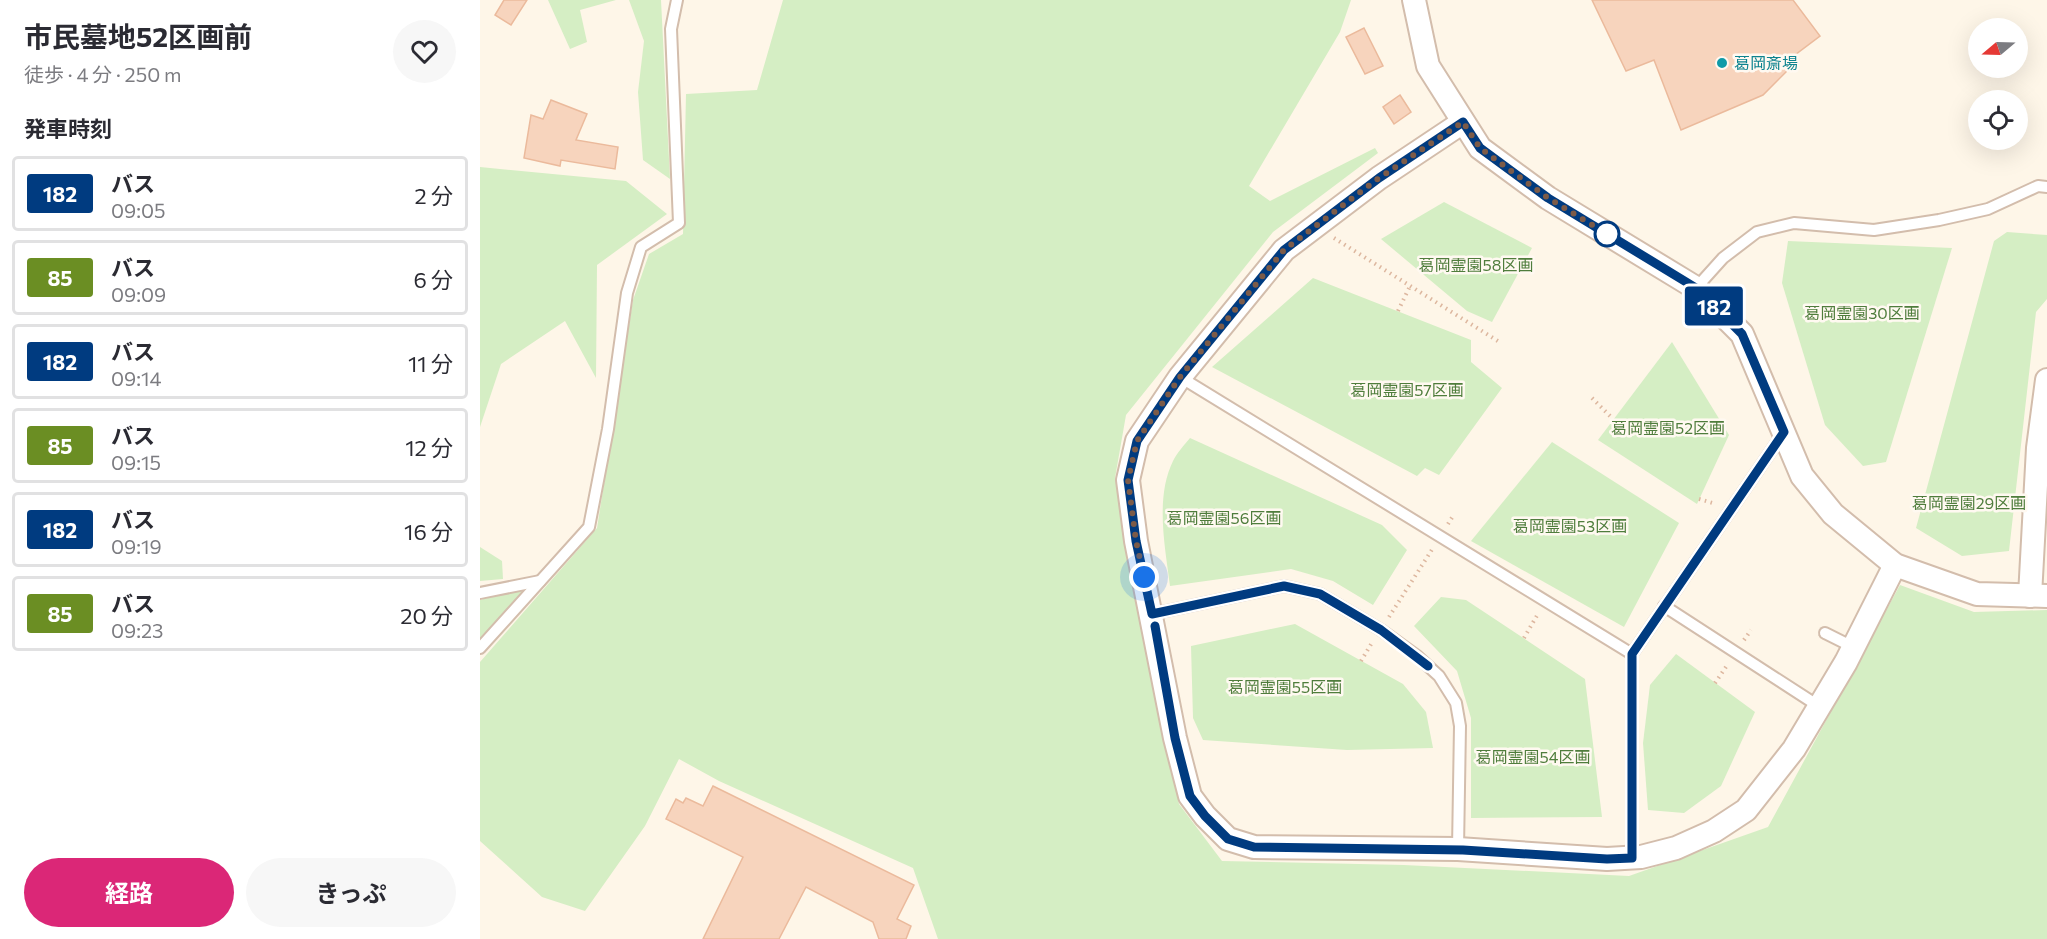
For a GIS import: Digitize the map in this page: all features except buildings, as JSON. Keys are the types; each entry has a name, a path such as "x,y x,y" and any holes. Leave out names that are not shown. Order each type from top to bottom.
{"street":[{"path":"1414,0 1428,66 1480,148 1548,198 1696,288 1742,334 1802,476 1827,506 1866,543 1895,565 1977,594 2039,596 2038,448 2047,380"},
{"path":"1463,122 1379,178 1284,250 1180,377 1137,441 1128,480 1136,541 1175,738 1190,796 1205,816 1228,839 1254,847 1458,849 1607,859 1632,858 1676,848 1714,831 1746,810 1794,750 1853,647 1895,565"}],"lane":[{"path":"480,648 589,526 608,429 627,293 641,247 679,223 671,29 677,0"},
{"path":"1696,288 1723,258 1757,232 1794,224 1874,230 1939,220 1988,208 2038,186 2047,187"},
{"path":"1180,377 1632,654"},
{"path":"1632,858 1632,654 1784,432"},
{"path":"480,593 540,581"},
{"path":"1152,614 1284,586 1320,594 1381,630 1439,676 1456,703 1460,726 1458,849"},
{"path":"1664,606 1820,707"},
{"path":"1825,633 1853,647"}],"path":[{"path":"1315,226 1501,343"},
{"path":"1398,311 1410,286"},
{"path":"1592,398 1613,419"},
{"path":"1361,661 1453,516"},
{"path":"1524,638 1546,602"}],"green space":[{"path":"548,0 616,0 580,10 587,42 570,49"},
{"path":"629,0 661,0 670,179 643,160 638,92 644,41"},
{"path":"783,0 1351,0 1340,32 1249,186 1270,201 1375,148 1378,153 1273,232 1126,415 1115,478 1179,804 1222,861 1404,865 1629,876 1768,827 1900,585 1974,612 2047,610 2047,939 938,939 913,868 719,781 679,759 645,826 585,911 542,897 480,841 480,662 597,528 633,300 649,254 683,234 686,94 757,90"},
{"path":"480,167 626,181 667,214 597,265 596,378 565,321 501,364 480,427"},
{"name":"葛岡霊園58区画","path":"1444,202 1532,248 1492,322 1467,311 1381,239"},
{"name":"葛岡霊園29区画","path":"2007,232 2047,235 2047,299 2036,312 2009,551 1962,556 1916,528 1994,241"},
{"name":"葛岡霊園30区画","path":"1788,241 1952,248 1886,462 1863,466 1825,425 1782,283"},
{"name":"葛岡霊園57区画","path":"1313,278 1471,340 1471,362 1502,388 1439,475 1425,468 1417,476 1212,367"},
{"name":"葛岡霊園52区画","path":"1672,342 1729,435 1697,504 1598,440"},
{"name":"葛岡霊園56区画","path":"1190,438 1382,525 1407,550 1373,605 1333,581 1291,569 1170,586 1164,539 1164,491 1173,461"},
{"name":"葛岡霊園53区画","path":"1552,442 1679,523 1624,627 1471,541"},
{"path":"480,547 502,561 503,579 480,581"},
{"path":"530,587 480,641 480,600"},
{"name":"葛岡霊園54区画","path":"1441,597 1466,600 1585,679 1602,817 1471,818 1471,718 1457,671 1414,626"},
{"name":"葛岡霊園55区画","path":"1295,624 1403,684 1426,712 1433,748 1347,750 1203,740 1193,718 1191,646"},
{"path":"1676,654 1755,712 1721,786 1684,813 1648,810 1643,743 1650,685"}],"bus line":[{"name":"182","path":"1155,626 1175,738 1190,796 1205,816 1228,839 1254,847 1458,849 1607,859 1632,858 1632,654 1784,432 1742,334 1696,288 1548,198 1480,148 1463,122 1379,178 1284,250 1180,377 1137,441 1128,480 1136,541 1152,614 1284,586 1320,594 1381,630 1428,666"}],"place":[{"name":"葛岡斎場","path":"1722,63"}],"route":[{"path":"1144,577 1136,541 1128,480 1137,441 1180,377 1284,250 1379,178 1463,122 1480,148 1548,198 1607,234"}]}
